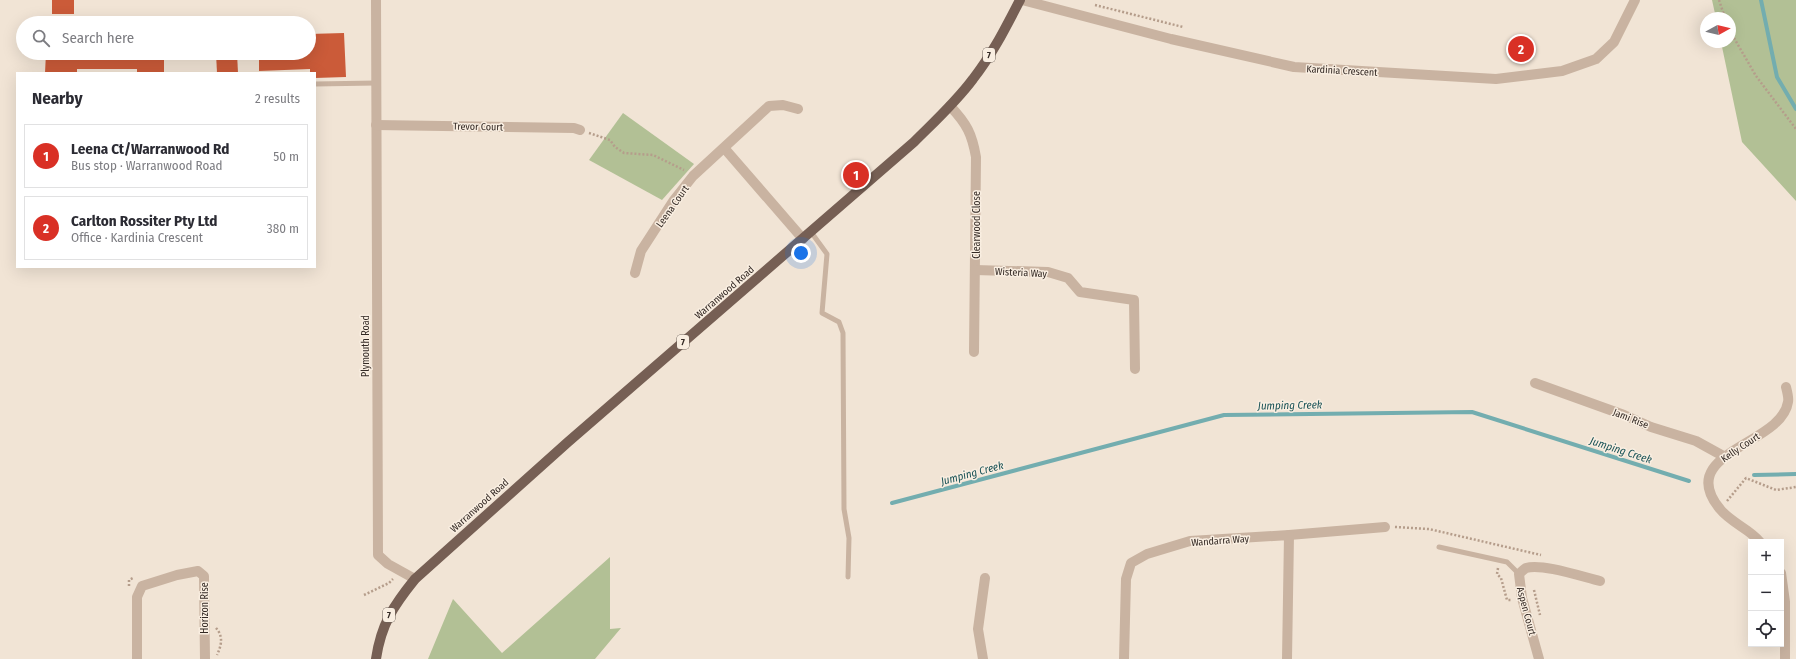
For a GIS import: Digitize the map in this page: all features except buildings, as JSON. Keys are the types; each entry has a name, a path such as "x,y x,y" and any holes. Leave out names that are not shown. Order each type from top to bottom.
{"main road":[{"name":"Warranwood Road","path":"415,579 568,442 903,153 950,106 973,80 995,46 1021,0"},
{"name":"7","path":"376,659 383,627 395,604 415,579"}],"street":[{"name":"Plymouth Road","path":"376,0 378,555 415,579"},
{"name":"Kardinia Crescent","path":"1021,0 1164,37 1294,67 1496,79 1562,71 1596,59 1614,42 1635,0"},
{"name":"Leena Court","path":"635,273 641,251 674,200 693,176 725,149 769,106 783,105 798,108"},
{"name":"Clearwood Close","path":"950,106 965,122 973,138 976,157 974,352"},
{"name":"Trevor Court","path":"376,125 574,128 580,130"},
{"path":"725,149 807,235"},
{"name":"Wisteria Way","path":"976,270 1048,272 1068,278 1080,292 1134,300 1135,369"},
{"name":"Jami Rise","path":"1535,383 1624,415 1651,427 1696,441 1725,457"},
{"name":"Kelly Court","path":"1756,539 1720,509 1711,494 1708,477 1716,463 1781,418 1788,402 1786,387"},
{"name":"Wandarra Way","path":"1124,659 1126,580 1131,563 1147,554 1190,541 1385,527"},
{"path":"1287,659 1289,535"},
{"name":"Aspen Court","path":"1539,659 1522,598 1519,574 1525,569 1539,568 1565,572 1600,581"},
{"name":"Horizon Rise","path":"137,659 137,597 142,586 177,575 198,571 204,576 205,659"},
{"path":"1781,575 1785,602 1785,659"},
{"path":"983,659 978,629 985,578"}],"lane":[{"path":"316,84 376,84"},
{"path":"807,235 827,254 822,313 839,322 842,333 844,509 850,538 848,577"},
{"path":"1439,547 1507,562 1519,574"}],"path":[{"path":"1719,0 1724,12"},
{"path":"1095,5 1183,27"},
{"path":"1736,41 1756,76 1796,129"},
{"path":"580,130 610,140 615,147 624,152 653,155 663,158 693,176"},
{"path":"1720,509 1746,478 1776,490 1796,487"},
{"path":"1385,527 1429,529 1542,555 1539,568"},
{"path":"364,595 389,583 400,570"},
{"path":"129,588 129,580 136,578"},
{"path":"1533,588 1540,616"},
{"path":"215,627 220,633 221,645 215,659"}],"green space":[{"path":"1712,0 1796,0 1796,201 1742,142 1722,48 1736,48 1736,12 1715,12"},
{"path":"623,113 694,164 662,200 589,160"},
{"path":"610,557 610,629 621,628 595,659 428,659 453,599 502,653"}],"waterway":[{"path":"1761,0 1777,77 1796,109"},
{"name":"Jumping Creek","path":"892,503 1224,415 1472,412 1689,481"},
{"name":"Jumping Creek","path":"1754,475 1796,474"}],"place":[{"name":"Carlton Rossiter Pty Ltd","path":"1521,49"},
{"name":"Leena Ct/Warranwood Rd","path":"856,175"}]}
